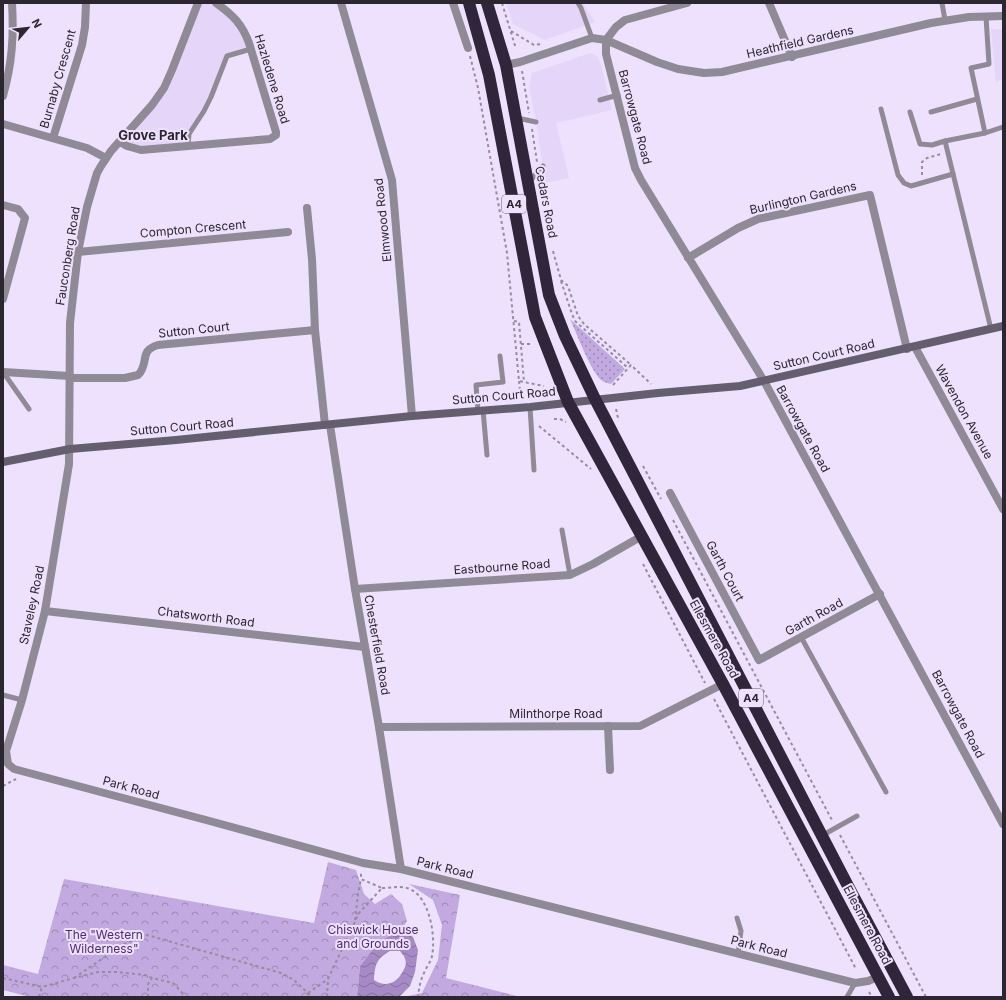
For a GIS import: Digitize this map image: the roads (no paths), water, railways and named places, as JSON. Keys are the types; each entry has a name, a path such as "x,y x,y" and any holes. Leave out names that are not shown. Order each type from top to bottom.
{"highway":[{"name":"A4","path":"469,3 489,75 535,317 568,402"},
{"name":"Cedars Road","path":"487,3 506,65 549,295 565,336 595,400"},
{"name":"Ellesmere Road","path":"595,400 907,997"},
{"name":"Ellesmere Road","path":"568,402 723,684 889,997"}],"street":[{"path":"3,96 12,56 12,3"},
{"name":"Burnaby Crescent","path":"53,138 83,40 86,18 86,3"},
{"name":"Fauconberg Road","path":"70,449 70,323 78,252 93,185 97,173 106,158 152,105 164,88 198,3"},
{"name":"Hazledene Road","path":"120,142 127,146 141,150 270,139 276,135 251,49 241,25 225,9 216,3"},
{"name":"Elmwood Road","path":"341,3 392,180 412,416"},
{"path":"453,3 468,48"},
{"path":"606,40 616,26 625,20 687,3"},
{"path":"769,3 792,57"},
{"name":"Heathfield Gardens","path":"592,38 606,40 657,62 678,69 704,73 722,72 792,57 945,20 1003,16"},
{"path":"506,65 520,62 592,38"},
{"name":"Barrowgate Road","path":"606,40 606,54 618,96 635,168 641,180 764,381 1003,824"},
{"path":"3,124 87,148 106,158"},
{"name":"Burlington Gardens","path":"688,258 738,228 758,219 870,195 911,348"},
{"path":"3,205 18,209 25,218 3,299"},
{"name":"Chesterfield Road","path":"307,208 312,258 315,330 327,425 402,869"},
{"name":"Compton Crescent","path":"78,252 288,232"},
{"name":"Sutton Court Road","path":"3,462 70,449 740,386 1003,326"},
{"name":"Sutton Court","path":"70,377 126,378 138,375 143,367 146,351 158,345 315,330"},
{"name":"Wavendon Avenue","path":"911,348 1003,509"},
{"path":"3,372 70,377"},
{"name":"Staveley Road","path":"8,764 6,752 22,700 45,610 69,464 70,449"},
{"name":"Garth Court","path":"670,493 759,660"},
{"name":"Eastbourne Road","path":"355,589 570,575 593,564 642,536"},
{"name":"Garth Road","path":"759,660 880,594"},
{"name":"Chatsworth Road","path":"45,610 365,647"},
{"name":"Milnthorpe Road","path":"379,726 640,726 723,684"},
{"path":"608,726 610,770"},
{"name":"Park Road","path":"8,764 14,769 363,863 402,869 855,983 868,981 878,977"}],"lane":[{"path":"578,3 584,14 592,38"},
{"path":"942,3 945,20"},
{"path":"985,133 971,68 990,64 986,17"},
{"path":"188,146 189,134 212,97 227,56 251,49"},
{"path":"600,100 618,96"},
{"path":"931,112 977,99"},
{"path":"881,109 898,175 904,183 911,186 953,174"},
{"path":"910,112 920,144 932,145 985,133 1003,127"},
{"path":"516,118 533,122"},
{"path":"945,141 990,329"},
{"path":"528,183 543,166"},
{"path":"487,455 476,385 503,382 500,356"},
{"path":"3,372 29,409"},
{"path":"526,407 530,419 534,470"},
{"path":"562,530 570,575"},
{"path":"801,637 886,792"},
{"path":"3,695 22,700"},
{"path":"822,835 857,816"},
{"path":"737,918 741,931 738,954"},
{"path":"847,997 855,983"}],"water":[{"path":"401,931 413,937 418,950 415,972 410,986 399,997 357,997 360,966 374,948 387,937","holes":["390,951 400,951 406,961 406,964 398,979 387,984 374,980 375,970 379,960"]}],"district":[{"name":"Grove Park","path":"153,135"}],"park label":[{"name":"Chiswick House and Grounds","path":"373,937"},
{"name":"The \"Western Wilderness\"","path":"104,942"}]}
